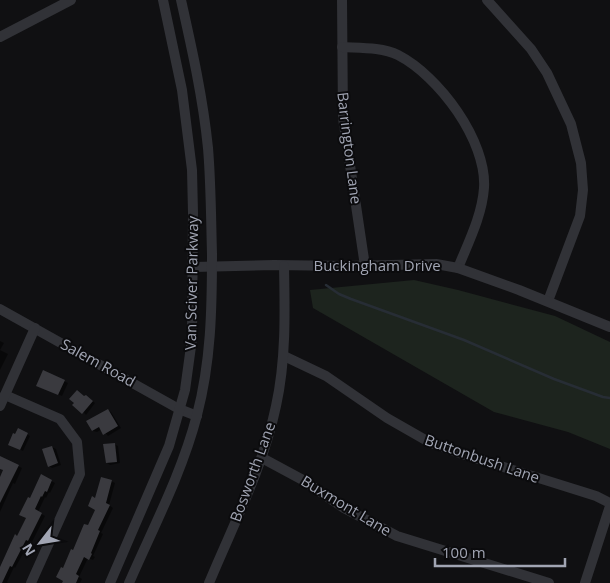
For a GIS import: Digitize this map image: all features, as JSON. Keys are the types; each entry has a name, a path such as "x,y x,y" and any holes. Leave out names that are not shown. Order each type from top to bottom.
{"street":[{"path":"0,37 71,0"},
{"name":"Van Sciver Parkway","path":"110,583 159,471 175,428 185,390 192,339 194,267 192,187 188,134 178,71 163,0"},
{"name":"Van Sciver Parkway","path":"129,583 182,461 197,416 208,364 211,333 212,268 208,149 197,72 181,0"},
{"name":"Barrington Lane","path":"342,0 343,118 365,266"},
{"path":"487,0 531,49 547,73 571,124 581,163 583,190 580,216 548,302"},
{"path":"342,47 387,51 398,55 415,66 446,97 470,132 481,163 484,188 478,214 458,268"},
{"name":"Buckingham Drive","path":"194,267 436,264 458,268 610,327"},
{"name":"Bosworth Lane","path":"209,583 262,458 277,404 284,356 284,266"},
{"name":"Salem Road","path":"0,309 179,409 197,416"},
{"path":"0,406 35,328"},
{"name":"Buttonbush Lane","path":"284,356 326,376 387,418 429,442 596,496 610,504"},
{"path":"5,395 60,419 77,442 80,474 31,583"},
{"name":"Buxmont Lane","path":"262,458 312,486 344,508 397,536 548,583"},
{"path":"585,583 610,504"}],"shaded area":[{"path":"414,280 555,316 610,342 610,449 568,432 494,412 313,308 310,290"}],"building":[{"path":"43,370 65,380 58,395 36,386"},
{"path":"77,390 93,401 82,414 72,405 74,403 69,399"},
{"path":"108,409 118,426 103,435 99,427 92,431 86,421"},
{"path":"18,428 28,433 20,450 8,445 13,433 15,434"},
{"path":"115,443 117,462 106,463 103,444"},
{"path":"52,446 58,463 48,467 42,449"},
{"path":"0,456 19,465 0,503 0,477 3,470 0,469"},
{"path":"41,474 52,480 47,492 45,491 41,496 35,509 42,513 28,541 26,540 12,567 10,566 2,583 0,583 0,567 15,534 17,536 26,518 19,515 28,497 30,498"},
{"path":"101,477 112,480 106,503 110,505 98,530 100,531 92,554 89,560 84,557 76,574 79,576 76,583 62,583 63,581 56,577 61,567 63,568 71,549 73,550 84,524 88,525 95,510 88,506 92,496 95,498"}],"waterway":[{"path":"326,285 339,294 351,299 464,340 554,379 610,398"}]}
